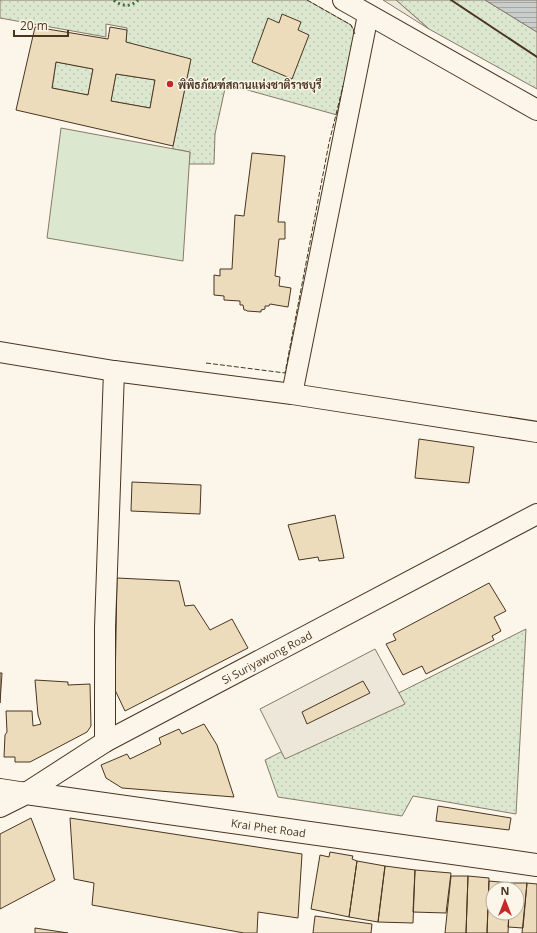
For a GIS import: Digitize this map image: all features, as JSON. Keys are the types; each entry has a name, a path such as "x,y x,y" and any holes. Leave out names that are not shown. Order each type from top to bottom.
{"main road":[{"name":"Si Suriyawong Road","path":"0,806 26,793"},
{"name":"Krai Phet Road","path":"26,793 537,865"}],"street":[{"path":"343,0 537,110"},
{"path":"292,394 368,15"},
{"path":"0,352 114,370 292,394 537,432"},
{"path":"105,742 105,628 114,370"},
{"name":"Si Suriyawong Road","path":"26,793 105,742 537,514"},
{"name":"Krai Phet Road","path":"0,789 26,793"}],"green space":[{"path":"0,0 307,0 351,25 356,34 337,115 226,84 215,134 214,164 189,164 190,152 173,149 173,146 190,63 126,42 127,28 106,24 106,37 0,18"},
{"path":"396,0 485,0 537,32 537,89 429,29"},
{"path":"56,62 93,69 88,95 52,88"},
{"path":"116,74 155,80 150,108 111,101"},
{"path":"61,128 190,152 183,261 47,238"},
{"path":"526,629 516,814 413,796 402,816 278,797 265,760"}],"shaded area":[{"path":"383,0 396,0 429,29"},
{"path":"485,0 537,0 537,32"},
{"path":"375,649 405,704 285,759 260,709"}],"building":[{"path":"282,14 301,22 298,30 309,35 292,79 252,62 268,18 279,23"},
{"name":"พิพิธภัณฑ์สถานแห่งชาติราชบุรี","path":"35,27 108,39 110,27 127,30 126,42 191,59 173,146 16,110","holes":["56,62 93,69 88,95 52,88","116,74 155,80 150,108 111,101"]},
{"path":"252,153 285,156 278,222 285,222 285,239 279,239 275,276 280,277 279,286 291,288 288,307 270,304 269,306 265,306 265,309 261,310 261,312 244,310 243,305 240,305 240,301 224,300 224,296 214,295 214,275 220,276 220,269 232,269 235,215 244,216"},
{"path":"419,439 474,447 469,483 415,478"},
{"path":"132,482 201,485 200,514 131,511"},
{"path":"335,515 344,558 319,561 318,557 299,560 288,525"},
{"path":"117,578 179,581 185,606 194,605 210,630 232,619 248,648 125,711 115,690"},
{"path":"489,583 506,611 494,617 501,631 492,636 494,640 426,674 422,666 403,675 386,644 396,640 393,634"},
{"path":"0,673 2,673 0,703"},
{"path":"35,680 68,682 68,685 90,684 91,726 87,732 30,762 15,762 15,757 4,757 5,735 7,732 6,711 32,711 33,726 41,724 38,715"},
{"path":"363,681 370,693 307,724 302,712"},
{"path":"204,724 217,745 234,797 122,788 106,778 101,765 127,754 130,759 161,744 159,738 179,729 182,734"},
{"path":"438,806 511,818 509,830 436,821"},
{"path":"31,818 55,880 0,909 0,834"},
{"path":"70,818 302,854 298,918 258,912 257,933 244,933 92,905 94,883 74,879"},
{"path":"330,852 353,856 352,859 357,861 349,917 311,909 320,855 329,857"},
{"path":"357,861 385,866 378,922 349,917"},
{"path":"385,866 415,870 413,923 378,922"},
{"path":"415,870 451,873 446,913 413,912"},
{"path":"451,876 468,876 466,933 445,933"},
{"path":"468,876 489,878 489,881 485,881 485,921 487,921 487,933 466,933"},
{"path":"525,883 527,883 525,906"},
{"path":"527,883 537,884 537,933 522,933 523,921 525,921"},
{"path":"315,916 372,924 371,933 313,933"},
{"path":"487,921 509,921 508,933 487,933"},
{"path":"508,921 524,921 523,928 508,927"},
{"path":"35,928 68,933 35,933"}],"hedge":[{"path":"114,0 123,5 129,5 138,0"}],"fence":[{"path":"307,0 351,25 355,34"},
{"path":"206,363 285,373 329,143 343,86"}],"wall":[{"path":"451,0 537,57"}],"place":[{"name":"พิพิธภัณฑ์สถานแห่งชาติราชบุรี","path":"170,84"}]}
